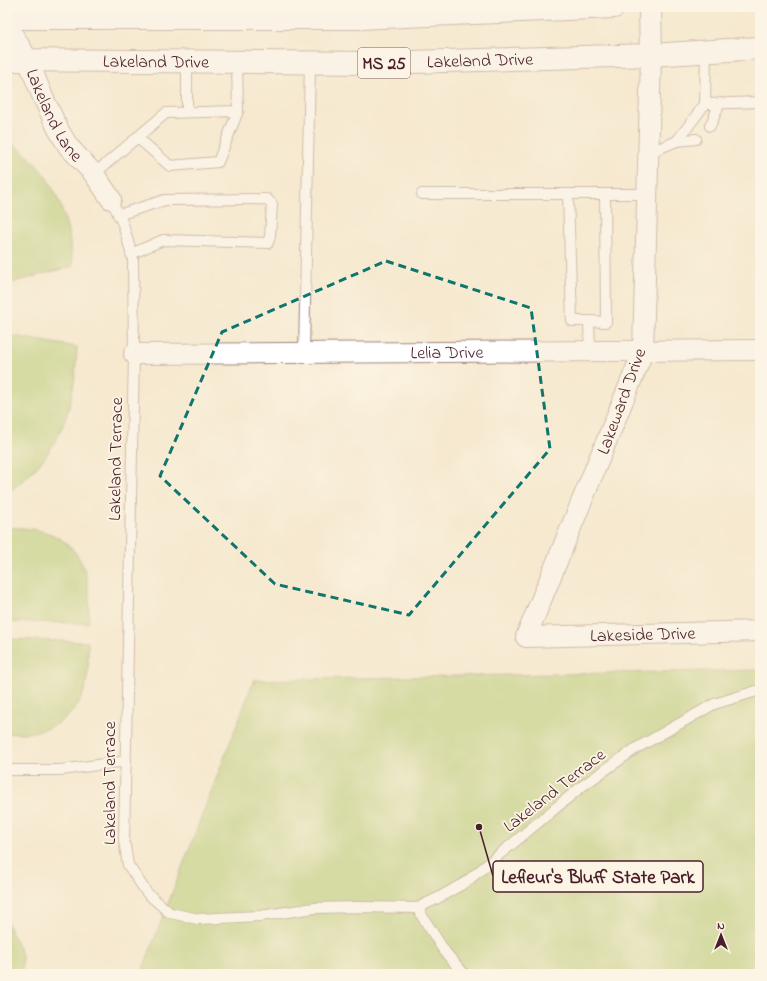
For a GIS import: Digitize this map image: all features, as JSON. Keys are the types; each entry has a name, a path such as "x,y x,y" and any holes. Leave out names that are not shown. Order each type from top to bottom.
{"highway":[{"path":"7,18 614,7"},
{"path":"650,7 651,55"},
{"name":"Lakeland Drive","path":"7,60 376,63 651,55 760,48"}],"street":[{"name":"Lakeland Lane","path":"7,25 28,60 58,129 68,146 94,174 114,207"},
{"name":"Lakeward Drive","path":"526,637 643,352 646,194 651,55"},
{"name":"Lelia Drive","path":"134,354 643,352 760,350"},
{"name":"Lakeside Drive","path":"526,637 760,631"}],"lane":[{"path":"677,141 705,104 706,51"},
{"path":"187,62 187,112"},
{"path":"138,137 170,166 218,162 238,111 237,62"},
{"path":"304,353 310,63"},
{"path":"705,104 760,102"},
{"path":"710,126 720,103"},
{"path":"94,174 166,113 238,111"},
{"path":"648,153 677,141 696,139"},
{"path":"422,194 646,194"},
{"path":"568,195 572,321 606,322 605,194"},
{"path":"114,207 165,200 267,198 272,204 270,236 268,243 163,240 131,254"},
{"name":"Lakeland Terrace","path":"114,207 123,224 131,254 134,354 124,840 128,865 147,894 170,913 198,919 260,916 314,908 417,908 466,882 581,787 635,750 714,704 760,690"},
{"path":"589,321 590,352"},
{"path":"7,770 61,770 126,761"},
{"path":"417,908 445,952 464,974"}],"highlighted area":[{"path":"386,261 531,308 550,449 409,615 275,584 160,476 222,332"}],"green space":[{"path":"7,140 23,152 36,165 56,194 67,228 73,266 7,284"},
{"path":"7,335 77,347 73,391 68,411 61,429 52,447 40,463 25,479 7,493"},
{"path":"7,528 29,529 48,533 63,541 74,552 83,565 87,582 89,601 88,623 7,622"},
{"path":"7,639 88,642 87,679 83,693 77,705 69,715 47,728 35,732 7,733"},
{"path":"760,670 760,974 141,974 254,680"},
{"path":"7,922 22,955 22,974 7,974"}],"place":[{"name":"Lefleur's Bluff State Park","path":"479,827"}]}
